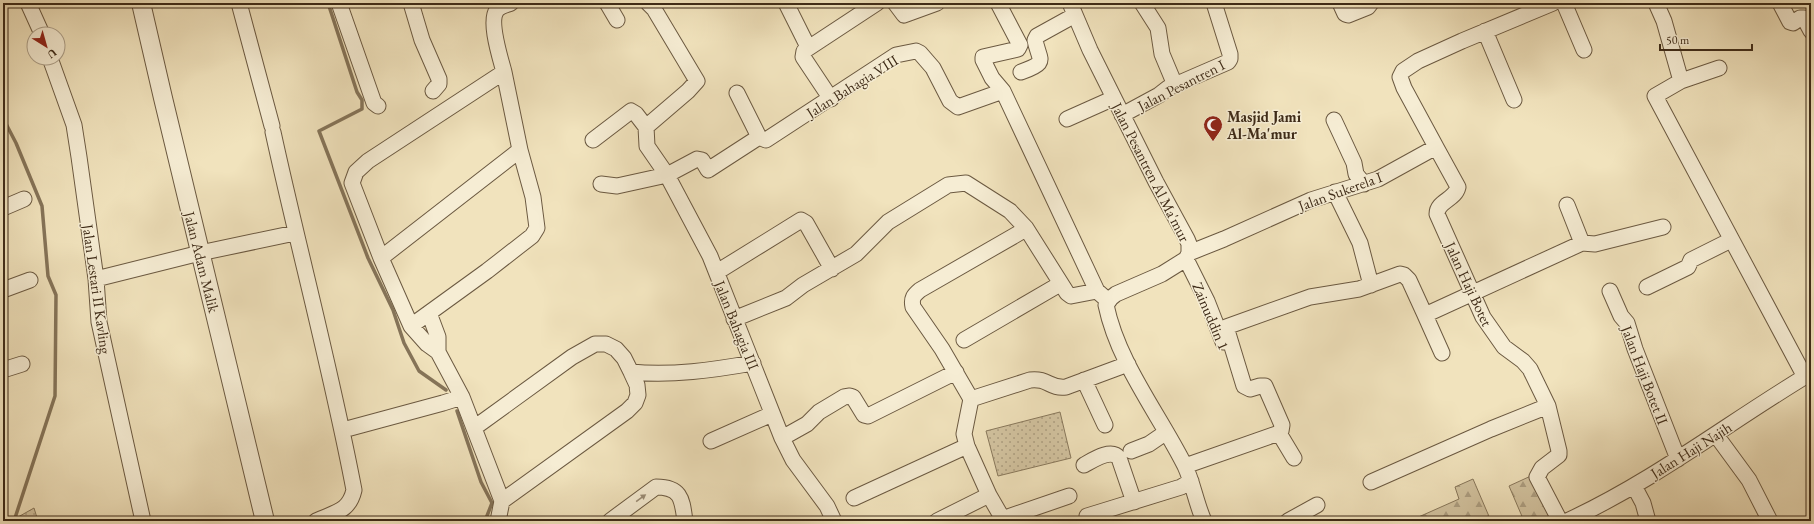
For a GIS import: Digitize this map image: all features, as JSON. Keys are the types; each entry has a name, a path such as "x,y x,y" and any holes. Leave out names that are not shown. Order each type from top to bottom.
{"street":[{"path":"28,3 38,26"},
{"name":"Jalan Adam Malik","path":"142,3 200,253 265,521"},
{"path":"239,3 273,129 295,233 343,430 354,490 352,499 346,508 316,521"},
{"path":"339,3 374,103 378,106"},
{"path":"411,3 422,40 439,79 440,84 433,91"},
{"path":"411,326 532,236 537,228 533,197 520,150 496,38 492,7 500,7 511,3"},
{"path":"608,3 617,20"},
{"path":"593,140 632,111 646,127 688,91 697,79 654,9 648,3"},
{"path":"786,3 808,47"},
{"path":"831,99 803,57 804,51 877,3"},
{"path":"896,3 904,16 937,3"},
{"path":"998,3 1020,46 1018,49 983,57 992,78 1003,91 1103,296 1108,316 1128,364 1165,433 1185,466 1191,481 1196,503 1204,521"},
{"path":"1142,3 1158,28 1162,54 1175,85"},
{"name":"Jalan Pesantren I","path":"1122,115 1175,85 1221,66 1230,59 1214,3"},
{"path":"1340,3 1348,15 1368,7 1372,3"},
{"path":"1436,147 1404,88 1400,77 1403,71 1418,61 1553,3"},
{"path":"1564,3 1584,50"},
{"path":"1780,3 1790,22 1793,23 1800,18 1804,18 1811,31"},
{"path":"1659,4 1681,81"},
{"path":"1021,72 1032,68 1041,61 1042,58 1035,40 1037,36 1072,9"},
{"name":"Jalan Pesantren Al Ma'mur","path":"1072,9 1122,115 1187,239 1188,256 1162,274 1116,294 1103,296"},
{"path":"1485,31 1514,100"},
{"name":"Jalan Bahagia VIII","path":"668,175 697,159 702,160 708,170 759,137 766,140 831,99 851,84 896,55 916,51 920,53 933,68 950,101 958,107 1003,91"},
{"name":"Jalan Lestari II Kavling","path":"53,66 74,125 96,279 99,322 143,521"},
{"path":"1719,68 1681,81 1655,96 1731,240 1808,375"},
{"path":"498,521 502,501 462,397 438,352 427,344 411,326 381,258 352,183 356,172 368,161 504,72"},
{"path":"737,93 759,137"},
{"path":"1067,119 1114,98"},
{"path":"1334,120 1354,163 1356,174 1364,184"},
{"name":"Jalan Bahagia III","path":"646,127 647,146 668,175 717,272 734,319 782,438 793,460 827,506 834,521"},
{"name":"Jalan Sukerela I","path":"1188,256 1311,200 1364,184 1378,178 1436,147"},
{"name":"Jalan Haji Botet","path":"1436,147 1458,187 1454,195 1439,207 1437,214 1483,317 1492,332 1504,347 1530,369 1548,406 1559,455 1542,468 1537,477 1560,521"},
{"path":"381,258 520,150"},
{"path":"601,184 617,186 668,175"},
{"path":"734,319 786,298 856,254 888,222 948,185 966,183 1010,211 1026,228 1060,284 1071,296 1103,296"},
{"path":"1335,192 1360,243 1371,286 1400,274 1404,274 1409,280 1442,353"},
{"path":"3,208 24,199"},
{"path":"1567,205 1582,243"},
{"path":"717,272 801,220 806,223 832,269"},
{"path":"1425,315 1472,292 1582,243 1595,244 1663,227"},
{"path":"96,279 200,253 295,233"},
{"path":"1019,233 914,295 911,302 956,372 971,399 964,434 967,446 989,496 1003,520 1069,496"},
{"path":"1647,287 1688,267 1691,260 1731,240"},
{"name":"Zainuddin 1","path":"1188,256 1231,364 1233,367 1238,369"},
{"path":"3,290 30,280"},
{"path":"964,340 1060,284"},
{"name":"Zainuddin 1","path":"1279,433 1282,425 1267,389 1263,386 1250,389 1244,386 1226,327 1310,296 1371,286"},
{"name":"Jalan Haji Botet II","path":"1610,291 1621,316 1629,328 1635,349 1678,459"},
{"path":"429,313 438,337 438,352"},
{"path":"474,428 572,357 595,344 606,344 616,349 624,358 637,385 638,395 634,403 627,411 502,501"},
{"path":"631,372 651,374 674,373 724,368 753,363"},
{"path":"3,370 22,364"},
{"path":"971,399 1030,380 1040,379 1058,388 1066,387 1128,364"},
{"path":"782,438 807,424 819,412 844,397 853,397 864,414 868,416 956,372"},
{"name":"Jalan Haji Najih","path":"1567,521 1634,486 1808,375"},
{"path":"1084,380 1105,426"},
{"path":"343,430 462,397"},
{"path":"1371,482 1491,429 1548,406"},
{"path":"711,441 772,414"},
{"path":"1132,451 1149,444 1165,433"},
{"path":"1185,466 1279,433 1294,458"},
{"path":"1716,435 1749,480 1770,521"},
{"path":"854,498 967,446"},
{"path":"1084,465 1110,453 1116,455 1134,502"},
{"path":"1087,516 1134,502 1181,486 1191,481"},
{"path":"1634,486 1643,503 1648,521"},
{"path":"610,521 656,487 674,490 680,497 685,521"},
{"path":"937,521 989,496"},
{"path":"1288,521 1318,505"}],"green space":[{"path":"1060,412 1071,458 998,476 986,431"},
{"path":"1533,475 1553,521 1524,521 1509,486"},
{"path":"1473,479 1491,521 1414,521 1414,519 1459,499 1455,487"},
{"path":"34,508 38,521 11,521"}],"waterway":[{"path":"328,3 357,92 362,100 362,109 319,131 368,258 393,310 404,343 419,371 446,390"},
{"path":"3,118 16,143 42,206 48,276 56,295 55,396 14,521"},
{"path":"457,411 481,482 492,503 485,521"}],"place":[{"name":"Masjid Jami Al-Ma'mur","path":"1213,142"}]}
